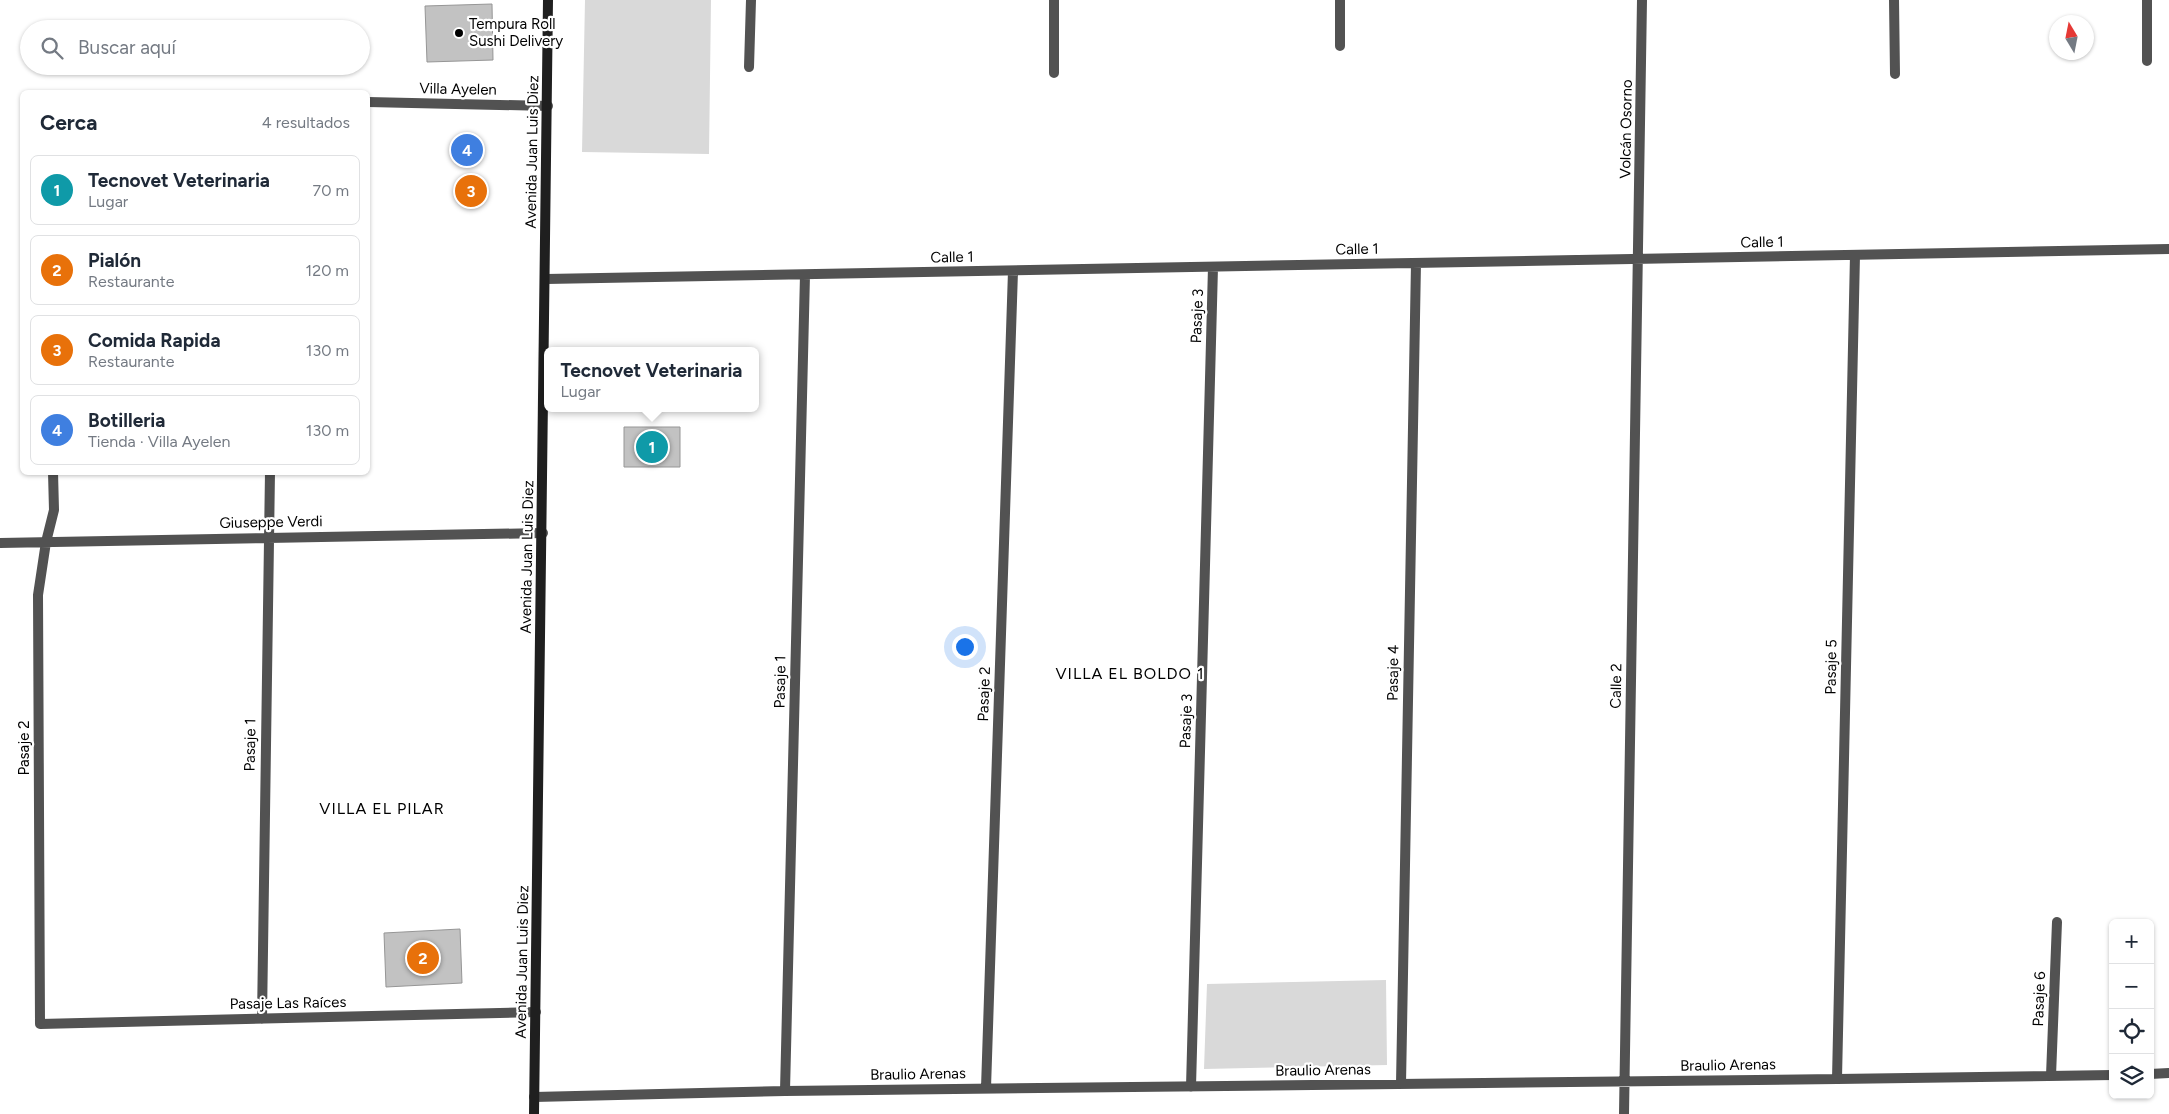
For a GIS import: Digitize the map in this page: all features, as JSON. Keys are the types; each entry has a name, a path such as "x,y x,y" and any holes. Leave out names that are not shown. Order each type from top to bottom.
{"main road":[{"name":"Avenida Juan Luis Diez","path":"545,347 548,0"},
{"name":"Avenida Juan Luis Diez","path":"534,1114 544,412"}],"street":[{"path":"749,67 751,0"},
{"path":"1054,0 1054,73"},
{"path":"1340,0 1340,46"},
{"name":"Volcán Osorno","path":"1638,259 1642,0"},
{"path":"1894,0 1895,74"},
{"path":"2147,0 2147,60"},
{"name":"Villa Ayelen","path":"370,102 548,106"},
{"name":"Calle 1","path":"546,279 2169,249"},
{"name":"Pasaje 5","path":"1837,1080 1855,255"},
{"name":"Calle 2","path":"1624,1114 1638,259"},
{"name":"Pasaje 4","path":"1401,1084 1416,263"},
{"name":"Pasaje 3","path":"1191,1087 1213,267"},
{"name":"Pasaje 2","path":"986,1088 1014,271"},
{"name":"Pasaje 1","path":"784,1091 805,275"},
{"name":"Pasaje 2","path":"40,1024 38,595 46,542 54,510 53,475"},
{"name":"Pasaje 1","path":"262,1019 270,475"},
{"name":"Giuseppe Verdi","path":"0,543 543,533"},
{"name":"Pasaje 6","path":"2051,1076 2057,922"},
{"name":"Pasaje Las Raíces","path":"40,1024 536,1012"},
{"path":"2154,1074 2169,1073"},
{"name":"Braulio Arenas","path":"534,1097 986,1088 1837,1080 2109,1075"}],"shaded area":[{"path":"585,0 711,0 709,154 582,152"},
{"path":"1386,980 1387,1065 1204,1069 1207,984"}],"building":[{"name":"Tempura Roll Sushi Delivery","path":"492,4 493,60 427,62 425,6"},
{"path":"624,427 680,427 680,467 624,467"},
{"path":"460,929 462,983 386,987 384,933"}],"place":[{"name":"Tempura Roll Sushi Delivery","path":"459,33"},
{"name":"Botilleria","path":"467,150"},
{"name":"Comida Rapida","path":"471,191"},
{"name":"Tecnovet Veterinaria","path":"652,447"},
{"name":"Pialón","path":"423,958"}],"district":[{"name":"VILLA EL BOLDO 1","path":"1130,673"},
{"name":"VILLA EL PILAR","path":"382,808"}]}
